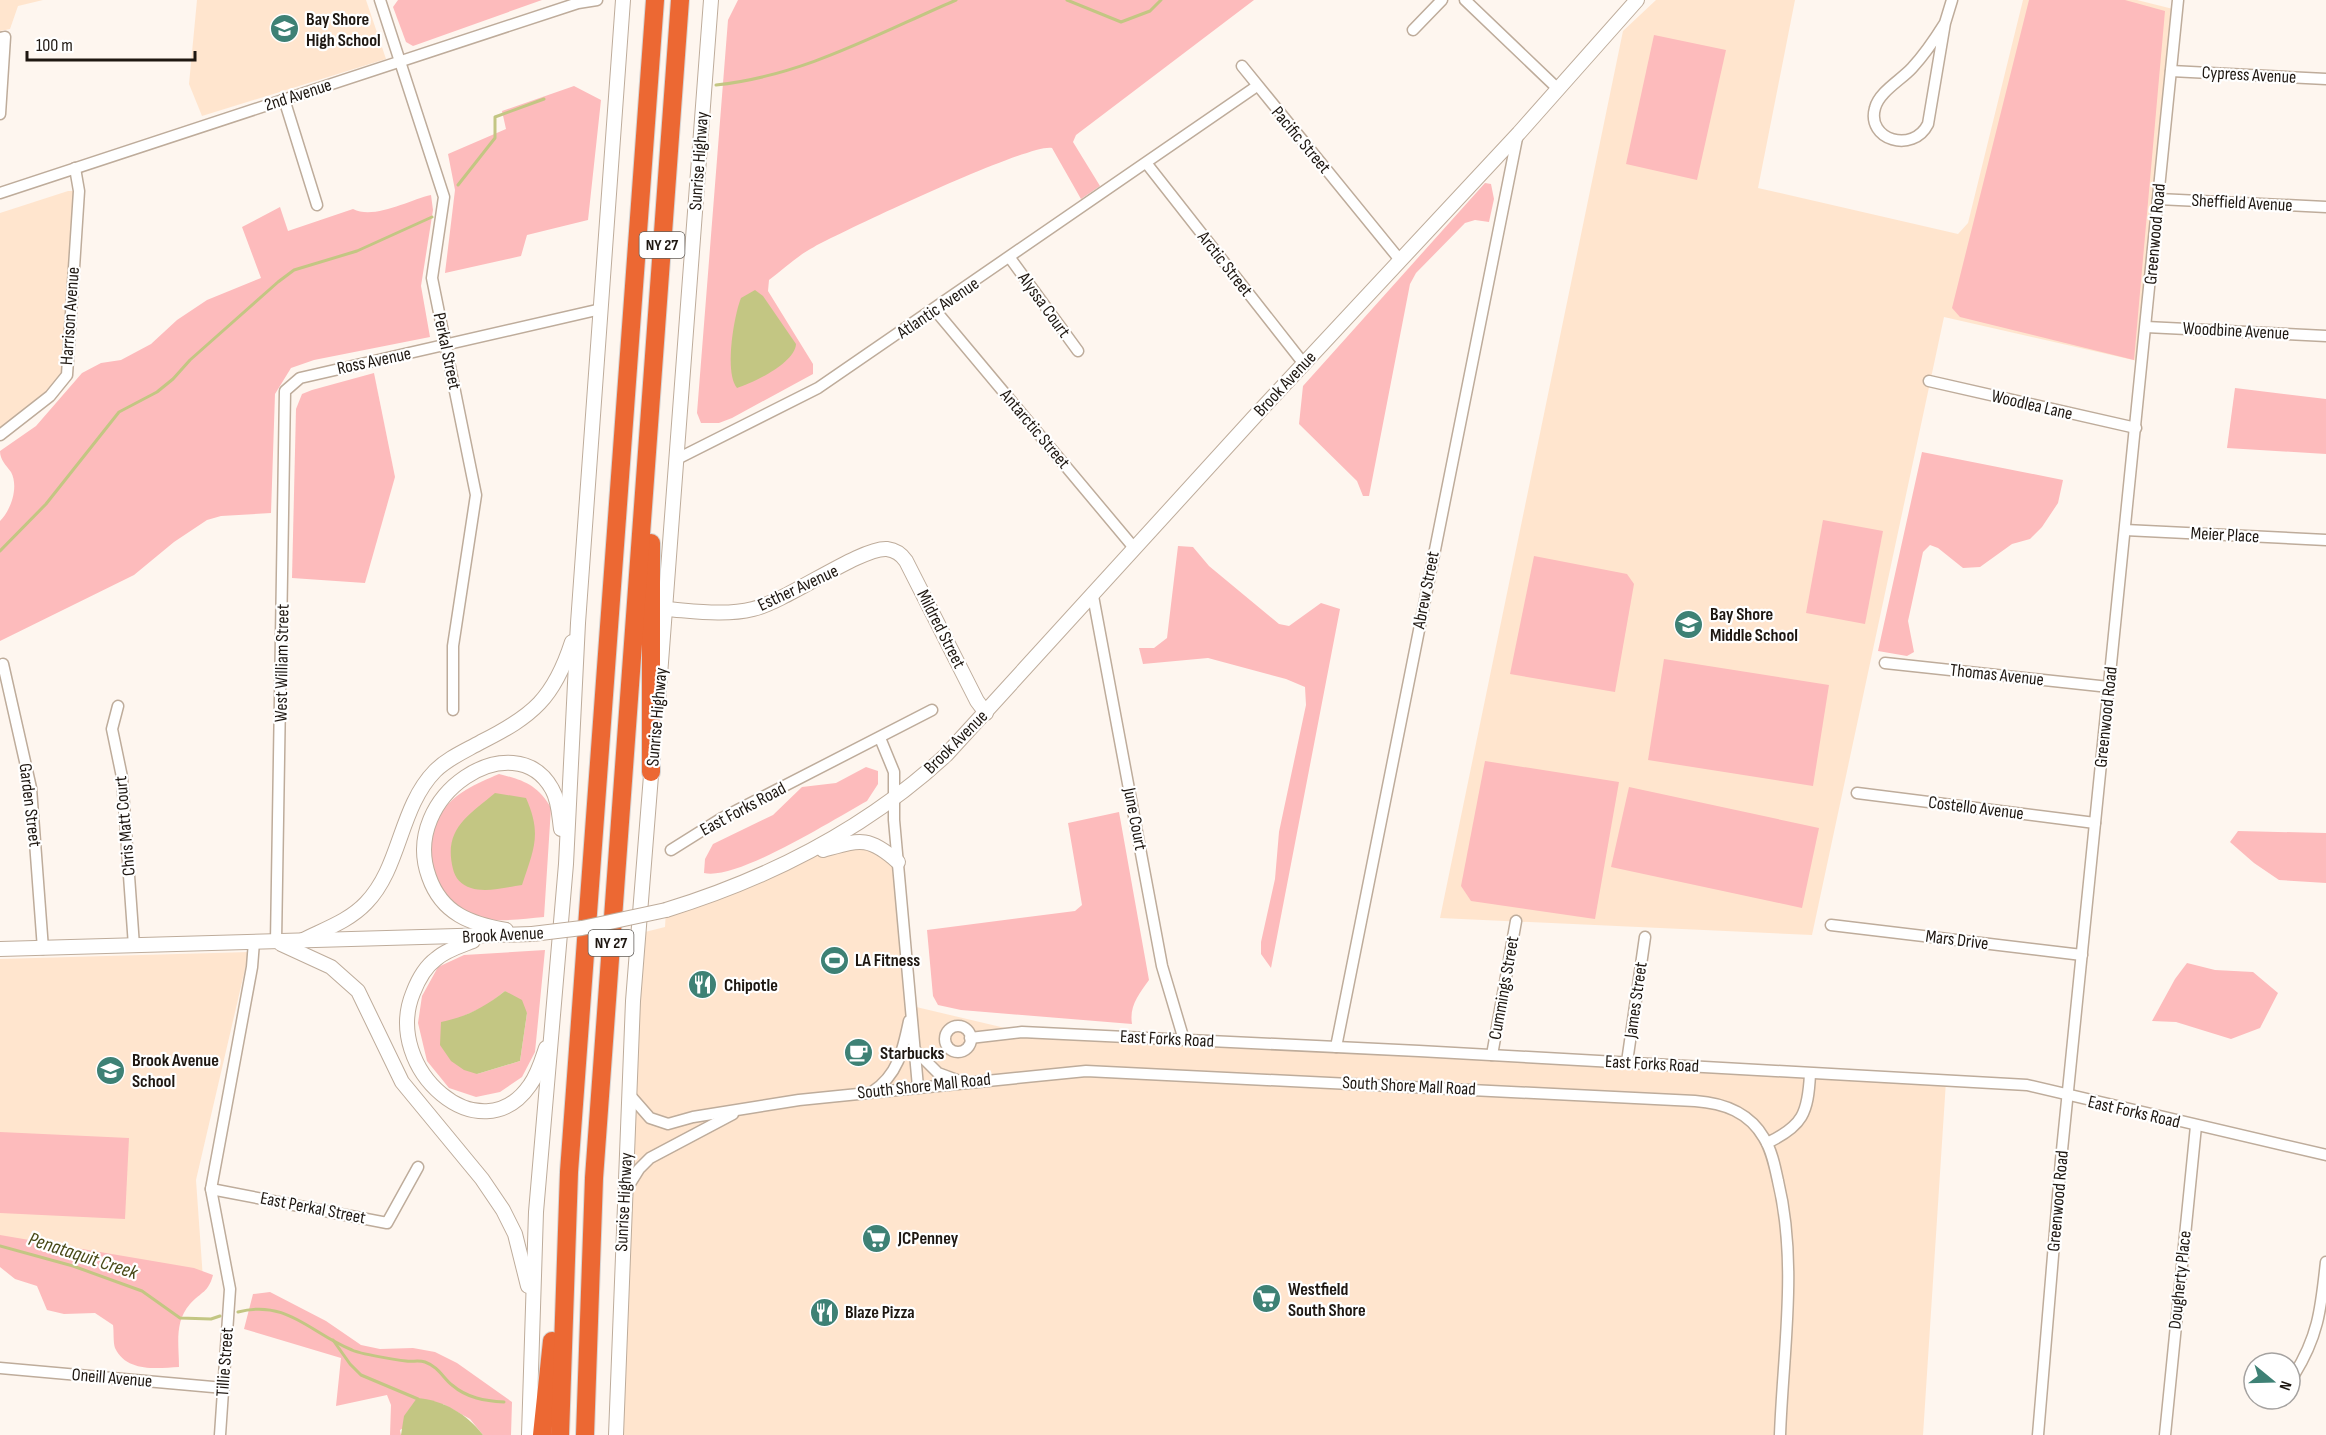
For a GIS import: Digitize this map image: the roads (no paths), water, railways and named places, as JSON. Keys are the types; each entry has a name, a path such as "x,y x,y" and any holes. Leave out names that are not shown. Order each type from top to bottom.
{"highway":[{"path":"646,0 650,64"},
{"name":"NY 27","path":"560,1435 573,1111 655,0"},
{"name":"Sunrise Highway","path":"585,1435 594,1178 680,0"},
{"path":"677,39 684,0"},
{"path":"647,452 652,550 651,772"},
{"path":"542,1435 549,1353 565,1266"}],"main road":[{"path":"529,1435 532,1303 539,1173 554,1025 566,864 578,623 623,0"},
{"name":"Sunrise Highway","path":"616,1435 624,1193 637,934 666,609 711,0"},
{"name":"Brook Avenue","path":"0,950 483,937 582,928 666,910 741,884 798,858 857,825 894,799 934,766 986,713 1638,0"},
{"name":"Esther Avenue","path":"666,609 727,613 758,608 865,555 883,549 891,550"},
{"name":"Mildred Street","path":"891,550 906,561 977,701 986,713"},
{"path":"301,941 351,916 372,896 386,870 413,803 435,772 458,755 519,723 541,704 559,676 578,623"},
{"path":"532,934 473,924 454,914 444,904 432,886 425,863 425,839 432,814 446,793 472,773 493,765 527,767 548,782 555,794 566,864"},
{"path":"798,858 857,841 867,841 881,847 898,862"},
{"path":"483,937 437,958 424,973 412,996 407,1020 409,1043 417,1066 425,1079 447,1099 466,1107 486,1110 508,1105 525,1092 535,1078 554,1025"},
{"path":"276,942 331,967 358,991 402,1082 482,1179 503,1210 518,1245 532,1303"}],"street":[{"name":"Perkal Street","path":"380,0 444,197 432,278 476,495 453,646 453,710"},
{"name":"2nd Avenue","path":"0,193 578,3 597,0"},
{"path":"1413,30 1442,0"},
{"path":"1465,0 1557,88"},
{"path":"1945,23 1931,46 1912,68 1878,99 1874,111 1875,120 1879,130 1888,138 1911,141 1923,135 1928,124 1940,64 1945,23 1952,0"},
{"name":"Greenwood Road","path":"2038,1435 2068,1096 2178,0"},
{"path":"0,38 5,37 0,114"},
{"name":"Pacific Street","path":"1242,66 1400,260"},
{"name":"Cypress Avenue","path":"2171,71 2326,79"},
{"name":"Atlantic Avenue","path":"677,459 818,388 935,310 1257,86"},
{"path":"284,99 317,205"},
{"name":"Abrew Street","path":"1336,1047 1518,133"},
{"name":"Arctic Street","path":"1147,164 1304,364"},
{"name":"Harrison Avenue","path":"0,435 50,396 66,375 79,191 75,168"},
{"name":"Sheffield Avenue","path":"2158,199 2326,207"},
{"name":"Alyssa Court","path":"1010,258 1078,351"},
{"name":"Ross Avenue","path":"289,386 310,375 601,309"},
{"name":"Antarctic Street","path":"935,310 1135,549"},
{"name":"Woodbine Avenue","path":"2146,327 2326,336"},
{"name":"Woodlea Lane","path":"1929,381 2136,428"},
{"name":"West William Street","path":"276,942 285,391 289,386"},
{"name":"Meier Place","path":"2125,530 2326,540"},
{"name":"June Court","path":"1093,596 1162,966 1184,1040"},
{"name":"Thomas Avenue","path":"1885,663 2109,687"},
{"name":"Garden Street","path":"3,664 31,788 43,949"},
{"name":"Chris Matt Court","path":"118,706 112,729 122,777 135,946"},
{"name":"East Forks Road","path":"671,850 722,818 932,710"},
{"path":"880,738 894,772 898,862 918,1087"},
{"name":"Costello Avenue","path":"1857,794 2095,823"},
{"name":"Cummings Street","path":"1492,1055 1516,921"},
{"name":"Mars Drive","path":"1831,925 2082,955"},
{"name":"James Street","path":"1627,1062 1645,937"},
{"path":"211,1189 252,968 254,942"},
{"path":"871,1092 890,1077 898,1062 912,1006"},
{"name":"East Forks Road","path":"970,1038 1022,1032 1627,1062 2027,1085 2326,1155"},
{"path":"915,1050 938,1072 963,1082"},
{"name":"South Shore Mall Road","path":"629,1094 650,1118 668,1124 799,1100 1054,1072 1106,1071 1695,1101 1723,1105 1752,1122 1767,1143 1784,1207 1789,1254 1780,1435"},
{"path":"1767,1143 1793,1129 1800,1121 1808,1099 1810,1074"},
{"name":"South Shore Mall Road","path":"624,1193 636,1173 650,1158 742,1110"},
{"name":"Dougherty Place","path":"2165,1435 2196,1126"},
{"name":"East Perkal Street","path":"211,1189 387,1223 418,1167"},
{"name":"Tillie Street","path":"211,1189 230,1288 219,1435"},
{"path":"2302,1362 2311,1348 2321,1309 2326,1262"},
{"name":"Oneill Avenue","path":"0,1368 224,1388"}],"waterway":[{"path":"716,85 779,73 809,63 956,0"},
{"path":"1067,0 1121,22 1150,11 1161,0"},
{"path":"458,185 495,138 495,117 544,99"},
{"path":"0,551 46,504 119,412 157,392 173,379 190,360 278,282 294,270 357,251 432,217"},
{"name":"Penataquit Creek","path":"0,1246 73,1266 142,1291 180,1318 211,1319 220,1316"},
{"name":"Penataquit Creek","path":"238,1312 255,1309 285,1314 352,1350 370,1355 425,1362 464,1393 483,1400 504,1402"},
{"path":"333,1340 361,1375 418,1399"}],"place":[{"name":"Bay Shore High School","path":"285,29"},
{"name":"Bay Shore Middle School","path":"1689,624"},
{"name":"LA Fitness","path":"834,960"},
{"name":"Chipotle","path":"703,985"},
{"name":"Starbucks","path":"859,1053"},
{"name":"Brook Avenue School","path":"111,1070"},
{"name":"JCPenney","path":"877,1238"},
{"name":"Westfield South Shore","path":"1267,1299"},
{"name":"Blaze Pizza","path":"824,1312"}]}
